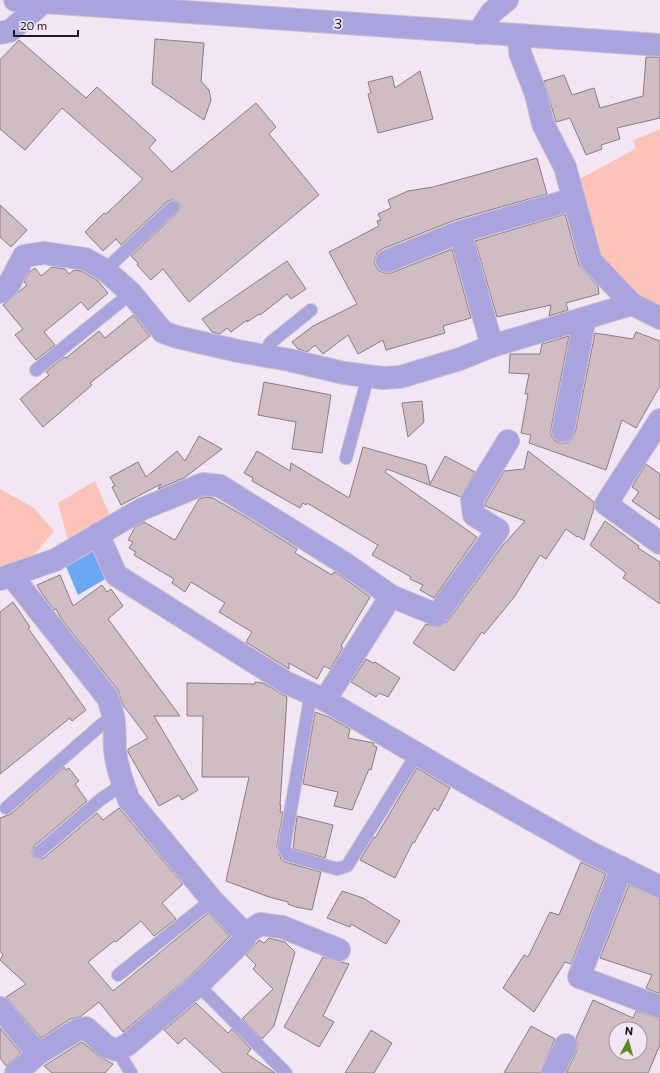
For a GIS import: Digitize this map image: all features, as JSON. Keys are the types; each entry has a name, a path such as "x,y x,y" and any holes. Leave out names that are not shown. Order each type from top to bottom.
{"street":[{"name":"3","path":"15,0 660,45"},
{"path":"478,33 492,12 507,0"},
{"path":"0,33 10,31 45,1"},
{"path":"519,36 520,53 536,94 543,124 565,167 591,262 632,304 660,318"},
{"path":"387,261 460,232 573,199"},
{"path":"460,232 492,346"},
{"path":"0,292 8,286 24,256 44,253 85,259 106,270 131,293 163,332 238,351 265,355 315,367 383,378 400,377 460,359 492,346 632,304"},
{"path":"563,431 585,318"},
{"path":"660,420 606,504 660,543"},
{"path":"16,1073 38,1054 77,1030 86,1028 107,1047 117,1050 127,1046 198,985 244,940 245,934 240,927 212,900 129,800 123,784 115,750 114,716 108,698 5,577 55,560 142,509 203,484 220,486 347,565 391,596 437,615 498,530 474,515 472,500 508,441"},
{"path":"98,534 116,575 287,683 318,696 589,852 660,887"},
{"path":"318,696 391,596"},
{"path":"622,868 579,977 660,1006"},
{"path":"245,934 260,924 282,927 338,950"},
{"path":"0,1008 38,1054"},
{"path":"552,1073 566,1045"}],"lane":[{"path":"106,270 173,207"},
{"path":"36,370 131,293"},
{"path":"265,355 270,343 311,310"},
{"path":"346,458 368,376"},
{"path":"318,696 284,848 288,856 337,869 347,866 418,754"},
{"path":"6,808 101,725 114,716"},
{"path":"39,852 100,800 123,784"},
{"path":"118,975 212,900"},
{"path":"198,985 286,1073"},
{"path":"117,1050 132,1073"}],"shaded area":[{"path":"660,129 660,312 601,265 578,180 635,149 634,140"},
{"path":"95,481 111,518 68,540 58,503"},
{"path":"0,489 34,508 54,531 35,554 0,567"}],"water":[{"path":"95,545 107,578 78,595 65,564"}],"building":[{"path":"155,39 204,43 201,81 209,90 211,100 204,120 152,84"},
{"path":"19,40 86,98 97,87 156,140 149,148 172,172 256,103 276,127 269,134 319,195 189,302 163,269 151,280 131,256 178,212 180,206 178,202 172,200 168,201 121,245 116,239 103,251 85,232 104,213 106,214 143,179 62,108 25,150 0,129 0,60"},
{"path":"646,57 660,57 660,118 617,128 620,139 601,145 602,149 586,155 570,118 556,122 544,81 564,75 572,95 594,88 600,108 643,96"},
{"path":"420,71 433,119 378,133 368,94 371,93 368,82 392,76 395,88"},
{"path":"537,158 547,194 455,220 382,249 377,253 375,265 379,271 391,273 452,249 471,318 443,326 445,333 386,350 383,340 358,354 348,335 323,354 315,345 307,352 298,349 292,342 313,326 357,304 329,252 379,226 377,221 381,220 378,214 391,208 388,200 408,191 433,187"},
{"path":"0,205 27,230 11,247 0,237"},
{"path":"565,214 579,265 598,286 599,294 566,303 568,310 549,316 551,305 497,317 475,241"},
{"path":"287,261 306,289 291,299 287,294 260,315 259,314 247,322 247,320 231,332 227,328 220,334 212,332 202,319"},
{"path":"52,267 65,269 69,274 74,270 81,271 97,280 108,293 88,310 81,302 44,332 55,345 36,360 15,335 23,329 3,305 27,285 24,282 29,272 35,268 41,276"},
{"path":"133,315 150,336 90,383 92,385 43,427 20,399 49,375 46,372 64,357 66,358 99,331 105,338"},
{"path":"636,332 660,341 660,386 636,428 622,420 606,470 529,443 531,435 521,433 528,394 525,394 529,374 509,373 510,354 540,354 542,344 569,336 551,429 551,435 555,441 567,443 572,439 575,433 595,333 633,339"},
{"path":"264,382 331,395 322,453 292,449 296,422 258,415"},
{"path":"422,401 424,422 408,437 402,403"},
{"path":"199,436 222,449 184,478 158,489 161,484 121,505 112,487 115,486 110,477 138,462 146,477 177,451 185,461"},
{"path":"363,447 426,465 430,484 445,456 475,472 461,497 387,469 385,472 477,537 434,598 420,590 423,585 410,579 411,577 372,555 378,545 307,503 306,505 303,503 300,508 252,481 253,478 244,473 257,451 290,471 291,463 349,498"},
{"path":"528,451 594,502 594,508 584,540 566,529 546,559 540,555 515,596 484,634 482,632 454,671 413,643 426,624 438,627 447,622 503,545 525,521 485,506 485,503 504,471 524,469"},
{"path":"646,464 660,474 660,520 632,501 639,492 632,487"},
{"path":"205,497 213,498 244,516 297,549 295,553 332,575 334,572 337,573 370,597 341,646 343,648 330,669 324,666 317,679 289,663 289,669 246,642 252,632 219,612 225,603 191,582 185,592 172,583 174,579 134,555 136,552 129,548 133,542 128,540 135,527 144,522 175,540 199,499"},
{"path":"605,521 639,546 638,548 660,562 660,604 623,578 626,573 590,545"},
{"path":"60,575 73,606 102,585 107,592 111,589 123,606 108,619 180,716 154,716 198,790 182,800 179,795 159,806 128,752 128,749 148,738 123,705 118,690 62,620 56,609 54,610 37,585"},
{"path":"13,602 30,627 28,628 86,710 72,721 70,718 0,774 0,612"},
{"path":"366,659 373,663 375,662 400,678 388,697 379,693 376,697 351,682"},
{"path":"255,682 263,683 287,697 280,805 280,812 283,812 277,847 281,859 285,862 321,872 312,910 296,907 288,904 288,902 269,897 226,881 249,777 202,777 203,716 187,716 187,683 255,684"},
{"path":"315,712 329,717 350,729 348,738 374,743 374,746 377,747 371,770 369,769 352,810 334,806 338,792 303,784"},
{"path":"64,767 66,770 69,768 79,781 75,784 87,801 34,846 32,853 34,857 40,859 44,858 97,813 103,820 119,808 183,884 162,903 176,919 154,936 141,921 116,942 114,941 88,962 113,991 208,913 230,936 190,976 123,1032 99,1002 80,1017 70,1019 41,1038 6,997 26,984 0,960 3,955 0,951 0,818 11,814"},
{"path":"417,768 450,788 438,811 434,808 414,843 413,842 395,878 360,860"},
{"path":"297,816 333,825 325,858 293,849"},
{"path":"581,862 606,874 571,964 565,962 534,1012 503,988 524,955 528,957 550,912 559,915"},
{"path":"629,885 660,899 660,994 646,988 652,975 600,958"},
{"path":"342,891 363,898 400,921 386,944 351,924 350,927 327,918"},
{"path":"269,938 285,942 295,952 274,1026 262,1039 242,1019 273,989 253,969 256,965 246,955 259,940 264,943"},
{"path":"323,957 349,964 323,1016 334,1022 319,1047 284,1027"},
{"path":"593,1000 633,1018 636,1011 660,1019 660,1045 648,1073 566,1073 577,1050 578,1044 576,1038"},
{"path":"196,1003 228,1033 232,1029 251,1049 247,1054 275,1073 223,1073 185,1038 178,1044 164,1030"},
{"path":"531,1026 555,1039 540,1073 504,1073"},
{"path":"0,1028 21,1053 6,1066 0,1058"},
{"path":"371,1030 392,1043 374,1073 345,1073"},
{"path":"82,1042 99,1056 113,1064 105,1073 52,1073 44,1066"}]}
